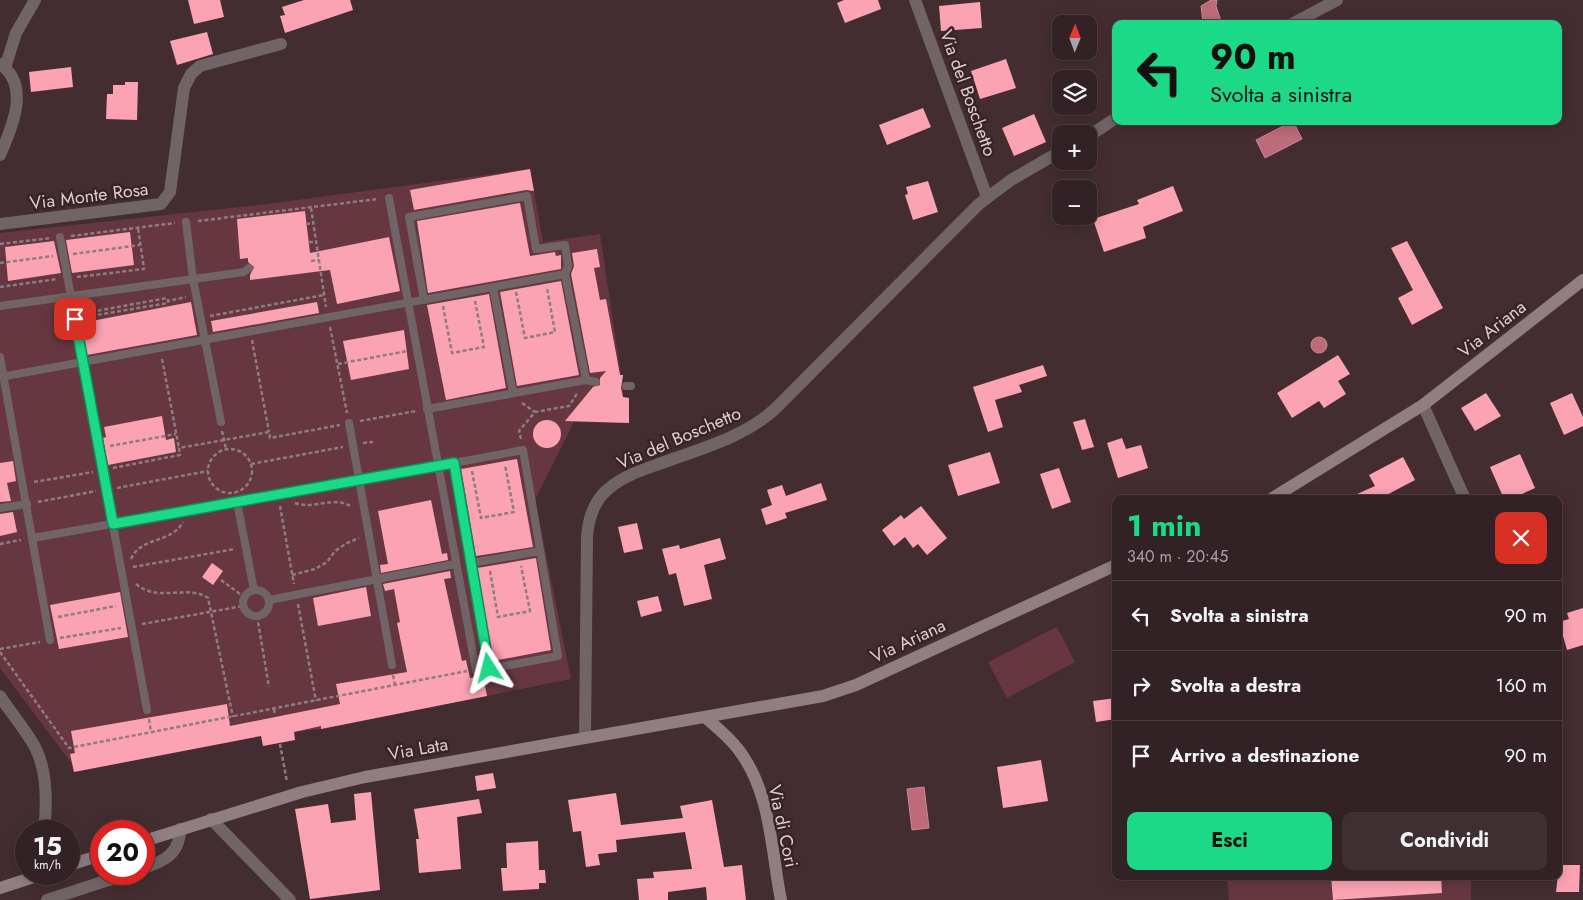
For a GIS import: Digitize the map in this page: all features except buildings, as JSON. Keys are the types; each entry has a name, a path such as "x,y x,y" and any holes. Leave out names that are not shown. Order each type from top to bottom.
{"main road":[{"name":"Via Ariana","path":"1277,495 1422,405 1583,280"},
{"name":"Via Ariana","path":"705,717 802,701 846,689 1112,567"},
{"name":"Via Lata","path":"155,837 290,795 365,776 705,717"},
{"name":"Via di Cori","path":"705,717 738,748 757,783 766,814 781,900"},
{"path":"0,888 15,883"}],"street":[{"path":"0,154 12,128 16,103 13,80 3,66 16,33 35,0"},
{"name":"Via del Boschetto","path":"916,0 987,198"},
{"path":"1300,20 1337,0"},
{"name":"Via Monte Rosa","path":"0,224 153,206 165,202 171,188 184,88 191,74 205,65 281,44"},
{"path":"1097,131 1112,121"},
{"name":"Via del Boschetto","path":"586,738 586,538 590,518 598,501 614,484 633,474 736,435 759,422 987,198 1010,180 1052,156"},
{"path":"1422,405 1464,495"},
{"path":"0,696 35,747 42,764 45,790 44,820"},
{"path":"211,819 290,900"},
{"path":"155,864 172,854 178,845 180,829"},
{"path":"47,900 93,885"}],"lane":[{"path":"424,300 409,217 527,196 536,250 564,245 568,266 566,274 586,380"},
{"path":"389,198 476,670"},
{"path":"186,222 193,279 221,426"},
{"path":"60,237 147,710"},
{"path":"0,306 244,272 249,268"},
{"path":"2,376 566,274"},
{"path":"493,287 513,393"},
{"path":"0,357 50,640"},
{"path":"427,409 586,380 596,382"},
{"path":"349,423 392,665"},
{"path":"33,538 523,450 558,656 489,668 454,463"},
{"path":"237,502 254,590"},
{"path":"0,508 26,504"},
{"path":"471,563 540,550"},
{"path":"269,600 455,564"},
{"path":"254,590 265,593 269,600 265,612 257,616 246,610 243,603 244,597 254,590"}],"path":[{"path":"311,208 324,295 348,413"},
{"path":"306,224 313,223"},
{"path":"0,286 144,269 138,228"},
{"path":"309,242 316,242"},
{"path":"311,261 318,260"},
{"path":"514,284 525,338 555,332 545,278"},
{"path":"441,297 452,353 484,347 473,291"},
{"path":"201,318 324,295"},
{"path":"74,317 168,303 168,301 196,296"},
{"path":"250,331 270,438 427,409"},
{"path":"23,484 180,455 160,347"},
{"path":"338,364 416,349"},
{"path":"523,450 519,430 535,412 569,406 586,380"},
{"path":"221,426 226,449"},
{"path":"179,448 269,432"},
{"path":"99,448 176,434"},
{"path":"251,464 373,442"},
{"path":"226,449 238,450 244,454 251,464 251,478 242,489 228,493 216,488 208,478 208,465 215,454 226,449"},
{"path":"470,460 481,518 514,512 503,454"},
{"path":"278,494 300,505 337,501 365,511"},
{"path":"132,574 130,568 134,552 150,541 173,533 182,523 185,511"},
{"path":"292,575 315,569 327,562 335,551 347,543 370,536"},
{"path":"0,544 33,538"},
{"path":"130,568 246,547"},
{"path":"488,560 498,616 530,611 519,554"},
{"path":"133,580 143,590 196,593 208,598 233,717"},
{"path":"221,580 244,597"},
{"path":"46,619 128,604"},
{"path":"257,616 269,687"},
{"path":"0,652 69,748 476,670"},
{"path":"274,709 275,715"},
{"path":"280,744 290,795"}],"shaded area":[{"path":"1211,0 1217,0 1216,6 1221,20 1203,20 1201,6"},
{"path":"1285,125 1295,125 1302,139 1265,158 1256,140"},
{"path":"530,169 543,242 600,234 621,375 623,375 623,397 629,398 629,423 574,422 535,500 571,679 321,729 294,732 295,740 263,746 261,736 74,772 72,764 0,668 0,233 259,205"},
{"path":"1316,337 1322,337 1327,342 1325,351 1316,353 1311,348 1311,342"},
{"path":"1057,627 1075,662 1007,698 988,662"},
{"path":"924,787 929,828 912,830 907,789"},
{"path":"1227,880 1471,880 1471,900 1229,900"}],"route":[{"path":"75,319 113,524 454,463 489,668"}]}
